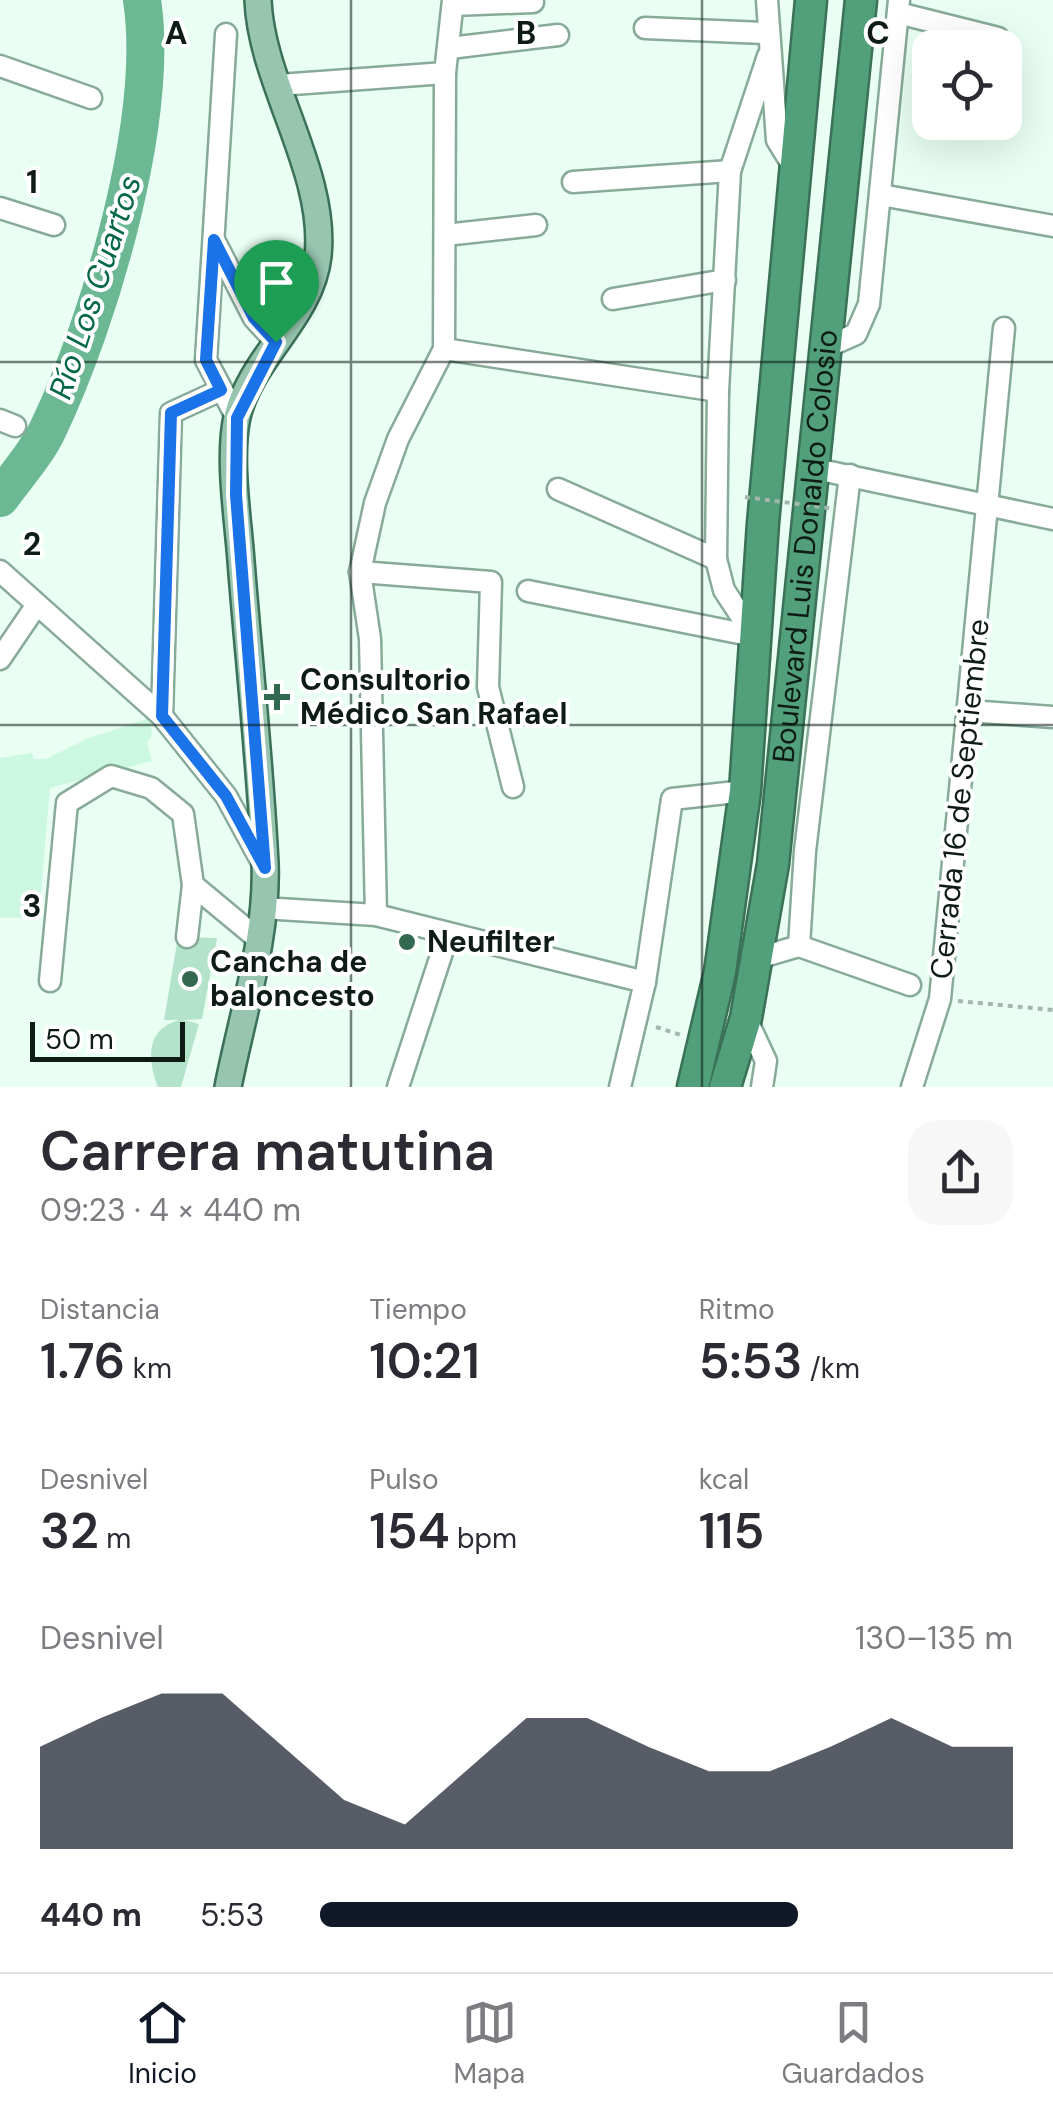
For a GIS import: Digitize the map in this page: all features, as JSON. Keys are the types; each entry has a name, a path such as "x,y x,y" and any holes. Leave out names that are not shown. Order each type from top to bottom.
{"highway":[{"name":"Boulevard Luis Donaldo Colosio","path":"693,1087 720,972 746,791 754,636 793,166 811,0"},
{"path":"820,0 818,12 824,20 844,21 851,0"},
{"name":"Boulevard Luis Donaldo Colosio","path":"725,1087 790,849 811,468 861,0"},
{"path":"785,259 796,244 815,102 821,93 834,94 842,100 826,247 834,264"}],"main road":[{"path":"228,1087 258,938 265,868 236,495 237,418 276,342 306,299 318,255 313,203 279,84 259,32 258,0"}],"street":[{"path":"767,0 766,33 777,140 793,166"},
{"path":"376,915 370,639 360,572 375,504 398,438 444,349 446,73 453,3 533,2"},
{"path":"822,349 856,334 870,304 899,6 973,30"},
{"path":"645,28 766,33"},
{"path":"226,34 206,360 237,418"},
{"path":"450,48 558,35"},
{"path":"754,636 724,590 716,559 718,392 730,171 768,56"},
{"path":"0,66 91,98"},
{"path":"279,84 446,73"},
{"path":"573,182 730,171"},
{"path":"881,195 1052,223"},
{"path":"0,208 54,224"},
{"path":"444,235 536,225"},
{"path":"214,240 254,318 276,342"},
{"path":"613,299 724,280"},
{"name":"Cerrada 16 de Septiembre","path":"912,1087 940,999 1004,328"},
{"path":"444,349 718,392"},
{"path":"162,716 171,413 221,390"},
{"path":"811,468 1053,518"},
{"path":"799,946 790,849 850,475"},
{"path":"558,489 716,559"},
{"path":"0,571 162,716 226,796 265,868"},
{"path":"360,572 491,582 488,687 513,787"},
{"path":"528,591 754,636"},
{"path":"0,659 36,606"},
{"path":"969,710 1053,718"},
{"path":"50,981 67,803 111,776 151,788 182,814 193,885 188,937"},
{"path":"620,1087 645,982 672,800 746,791"},
{"path":"193,885 258,938"},
{"path":"262,908 376,915 645,982"},
{"path":"398,1087 448,934"},
{"path":"758,958 799,946 910,985"},
{"path":"746,1018 766,1061 762,1087"}],"path":[{"path":"745,497 836,509"},
{"path":"940,999 1053,1010"},
{"path":"636,1021 704,1042"}],"shaded area":[{"path":"150,718 152,736 147,742 152,761 50,788 39,917 0,918 0,758 32,753 34,759 46,759 89,738"},
{"path":"178,937 217,938 202,1019 184,1020 199,1024 181,1087 158,1087 152,1046 161,1030 180,1020 164,1020"}],"waterway":[{"name":"Río Los Cuartos","path":"0,498 48,429 105,277 134,159 142,102 142,0"}],"place":[{"name":"Consultorio Médico San Rafael","path":"277,697"},
{"name":"Neufilter","path":"407,942"},
{"name":"Cancha de baloncesto","path":"190,979"}],"route":[{"path":"214,240 254,318 276,342 237,418 236,495 265,868 226,796 162,716 171,413 221,390 206,360 214,240"}]}
